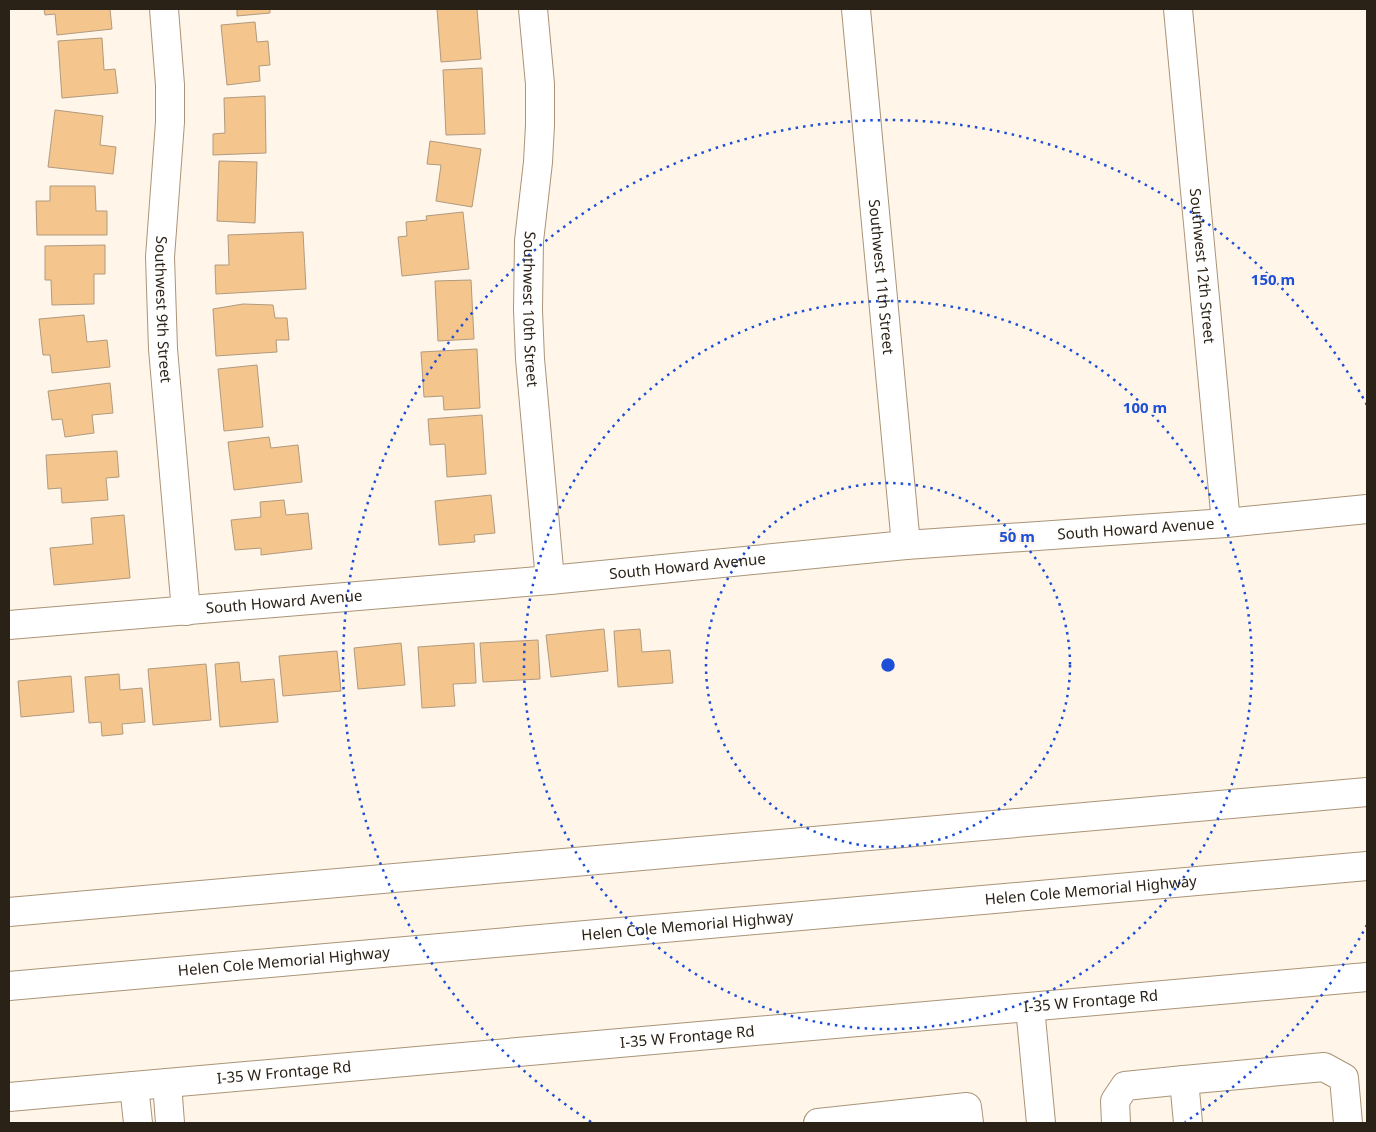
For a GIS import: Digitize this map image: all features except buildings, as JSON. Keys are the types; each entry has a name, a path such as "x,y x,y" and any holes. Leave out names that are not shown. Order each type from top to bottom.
{"main road":[{"name":"Southwest 9th Street","path":"164,9 170,85 170,122 160,257 161,306 163,349 186,611"},
{"name":"Southwest 10th Street","path":"532,9 540,84 540,126 529,241 528,310 530,359 550,580"},
{"name":"Southwest 11th Street","path":"856,9 906,545"},
{"name":"Southwest 12th Street","path":"1178,9 1226,523"},
{"name":"South Howard Avenue","path":"9,625 550,580 906,545 1226,523 1367,509"},
{"path":"9,912 1367,792"},
{"name":"Helen Cole Memorial Highway","path":"9,986 1367,866"},
{"name":"I-35 W Frontage Rd","path":"9,1097 1367,977"},
{"path":"1030,1007 1041,1123"},
{"path":"1116,1123 1115,1101 1125,1086 1324,1067 1344,1078 1348,1123"},
{"path":"1184,1080 1188,1123"},
{"path":"167,1084 170,1123"},
{"path":"134,1086 138,1123"},
{"path":"818,1123 967,1107 968,1123"}]}
